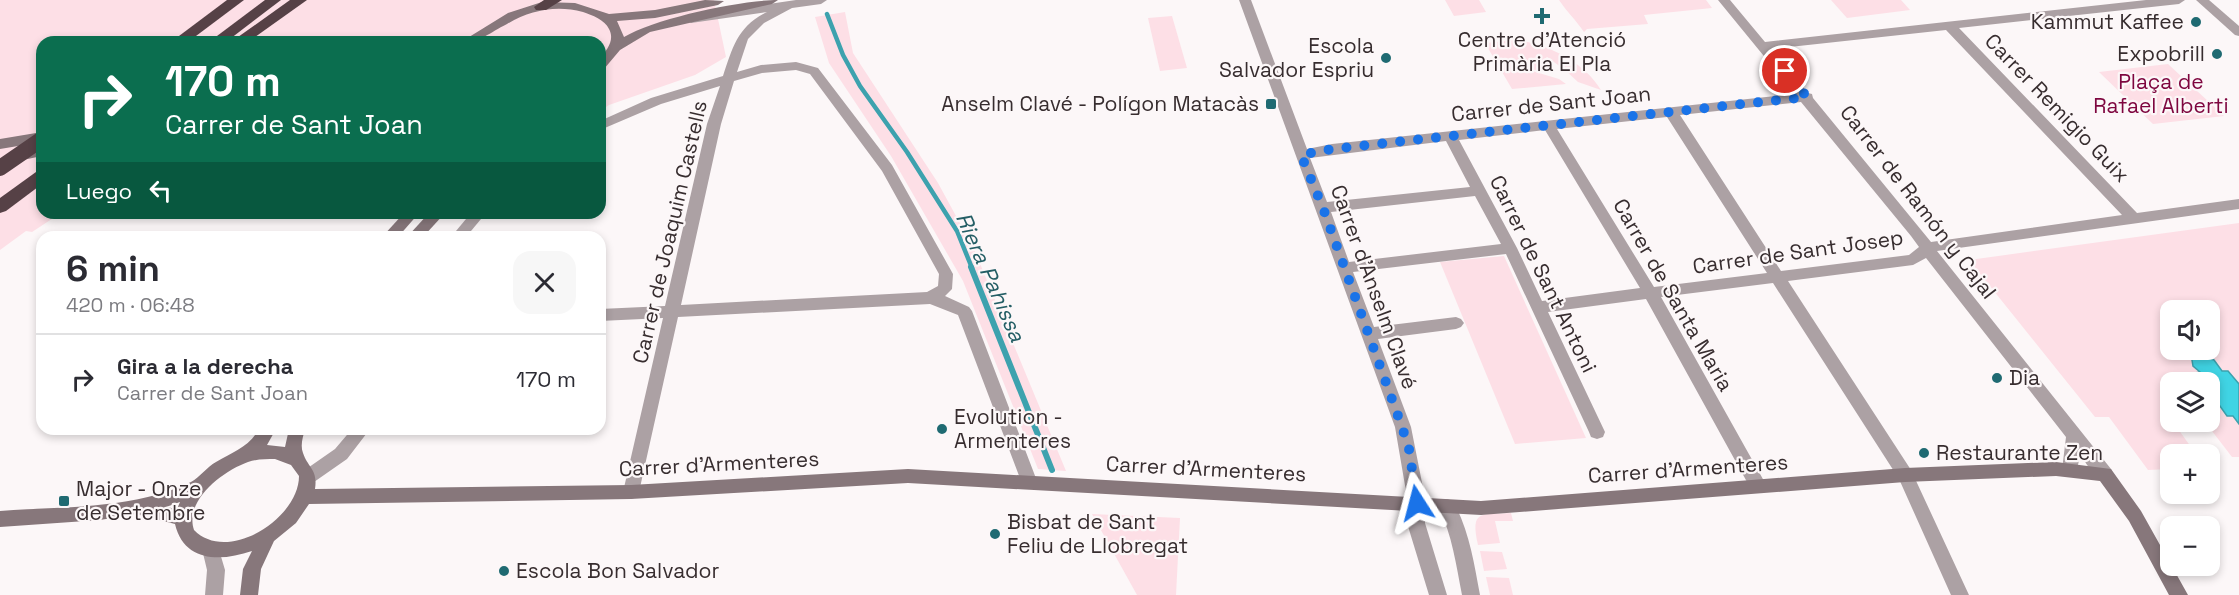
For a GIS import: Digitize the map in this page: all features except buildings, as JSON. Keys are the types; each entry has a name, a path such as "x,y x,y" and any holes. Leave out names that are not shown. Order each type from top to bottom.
{"highway":[{"path":"186,36 237,0"},
{"path":"224,36 274,0"},
{"path":"244,36 290,0"},
{"path":"245,36 300,0"},
{"path":"541,7 555,0"},
{"path":"0,168 36,142"},
{"path":"0,207 36,180"}],"street":[{"path":"481,36 504,18 541,7 580,6 609,18 655,14 722,0"},
{"path":"606,58 616,46 646,29 772,0"},
{"path":"681,20 713,18 748,10 821,0"},
{"name":"Carrer d'Anselm Clavé","path":"1245,0 1407,441 1417,503 1418,533 1438,595"},
{"name":"Carrer de Ramón y Cajal","path":"1724,0 1807,97 2105,474 2135,516 2179,595"},
{"path":"1763,46 2179,0"},
{"path":"2202,0 2239,32"},
{"name":"Carrer de Joaquim Castells","path":"631,492 714,124 730,78 737,48 742,38 760,20 787,6"},
{"path":"609,18 616,29 616,46"},
{"name":"Carrer Remigio Guix","path":"1950,26 2134,218"},
{"path":"606,123 656,101 761,69 796,66 814,70 887,168 946,274 945,289 930,298"},
{"name":"Carrer de Sant Joan","path":"1301,155 1450,136 1807,97"},
{"path":"1671,112 1905,475 1960,595"},
{"name":"Carrer de Santa Maria","path":"1549,126 1650,292 1758,486"},
{"name":"Carrer de Sant Antoni","path":"1450,136 1510,248 1597,432"},
{"path":"0,144 36,139"},
{"path":"0,159 36,152"},
{"path":"1323,208 1479,191"},
{"name":"Carrer de Sant Josep","path":"1539,307 1913,260 1928,248 1949,243 2239,204"},
{"path":"395,231 406,219"},
{"path":"420,231 432,219"},
{"path":"463,231 474,219"},
{"path":"1344,268 1510,248"},
{"path":"606,315 930,298 948,303 964,311 1029,481"},
{"path":"1369,334 1456,323"},
{"path":"244,456 272,451 295,457 302,464 308,477 304,497 290,518 268,535 237,548 211,549 198,545 189,537 184,518 189,502 200,486 217,470 244,456 264,435"},
{"path":"295,435 293,444 295,457"},
{"path":"308,477 349,447 358,435"},
{"path":"2070,470 2074,435"},
{"name":"Carrer d'Armenteres","path":"304,497 631,492 908,476 1482,508 1905,475 2070,470 2105,474"},
{"path":"0,519 136,508 170,500 200,486"},
{"path":"1447,506 1454,519 1462,546 1471,595"},
{"path":"136,508 184,518"},
{"path":"249,592 252,569 268,535"},
{"path":"237,548 249,592"},
{"path":"211,549 216,570 213,595"}],"green space":[{"path":"0,0 714,0 726,57 695,75 606,107 606,36 36,36 36,219 52,219 32,232 26,231 0,250"},
{"path":"1445,0 1479,0 1486,12 1454,16"},
{"path":"1559,0 1706,0 1712,8 1644,15 1648,24 1587,29 1584,32"},
{"path":"1831,0 1901,0 1910,10 1847,18"},
{"path":"845,12 853,53 938,183 974,249 1066,471 1038,469 963,281 891,156 829,63 815,17"},
{"path":"1172,16 1187,68 1160,71 1148,18"},
{"path":"1517,40 1541,46 1565,56 1585,71 1601,90 1578,82 1547,57 1536,70 1522,68 1559,79 1566,84 1512,89 1485,43"},
{"name":"Plaça de Rafael Alberti","path":"2168,64 2224,116 2153,124 2099,72"},
{"path":"2239,223 2239,457 2232,457 2213,432 2220,432 2220,372 2160,372 2160,432 2180,432 2189,444 2160,444 2160,469 2148,470 2109,417 2095,417 1969,260"},
{"path":"1504,256 1586,438 1515,444 1440,262"},
{"path":"1511,513 1513,521 1495,521 1500,543 1478,545 1476,525 1480,516"},
{"path":"1092,514 1180,518 1176,595 1137,595"},
{"path":"1480,551 1502,552 1507,569 1484,571"},
{"path":"1486,577 1509,578 1513,595 1490,595"}],"water":[{"path":"2192,360 2214,360 2222,371 2228,371 2239,384 2239,424 2233,416 2227,416 2220,406 2220,372 2200,372 2193,366"}],"waterway":[{"name":"Riera Pahissa","path":"827,14 843,55 860,86 907,152 957,231 972,268"},
{"name":"Riera Pahissa","path":"971,267 1052,470"}],"place":[{"name":"Centre d'Atenció Primària El Pla","path":"1542,16"},
{"name":"Kammut Kaffee","path":"2196,22"},
{"name":"Expobrill","path":"2217,54"},
{"name":"Escola Salvador Espriu","path":"1386,58"},
{"name":"Anselm Clavé - Polígon Matacàs","path":"1271,104"},
{"name":"Dia","path":"1997,378"},
{"name":"Evolution - Armenteres","path":"942,429"},
{"name":"Restaurante Zen","path":"1924,453"},
{"name":"Major - Onze de Setembre","path":"64,501"},
{"name":"Bisbat de Sant Feliu de Llobregat","path":"995,534"},
{"name":"Escola Bon Salvador","path":"504,571"}],"route":[{"path":"1417,503 1409,449 1402,427 1323,208 1301,155 1332,149 1807,97 1785,71"}]}
